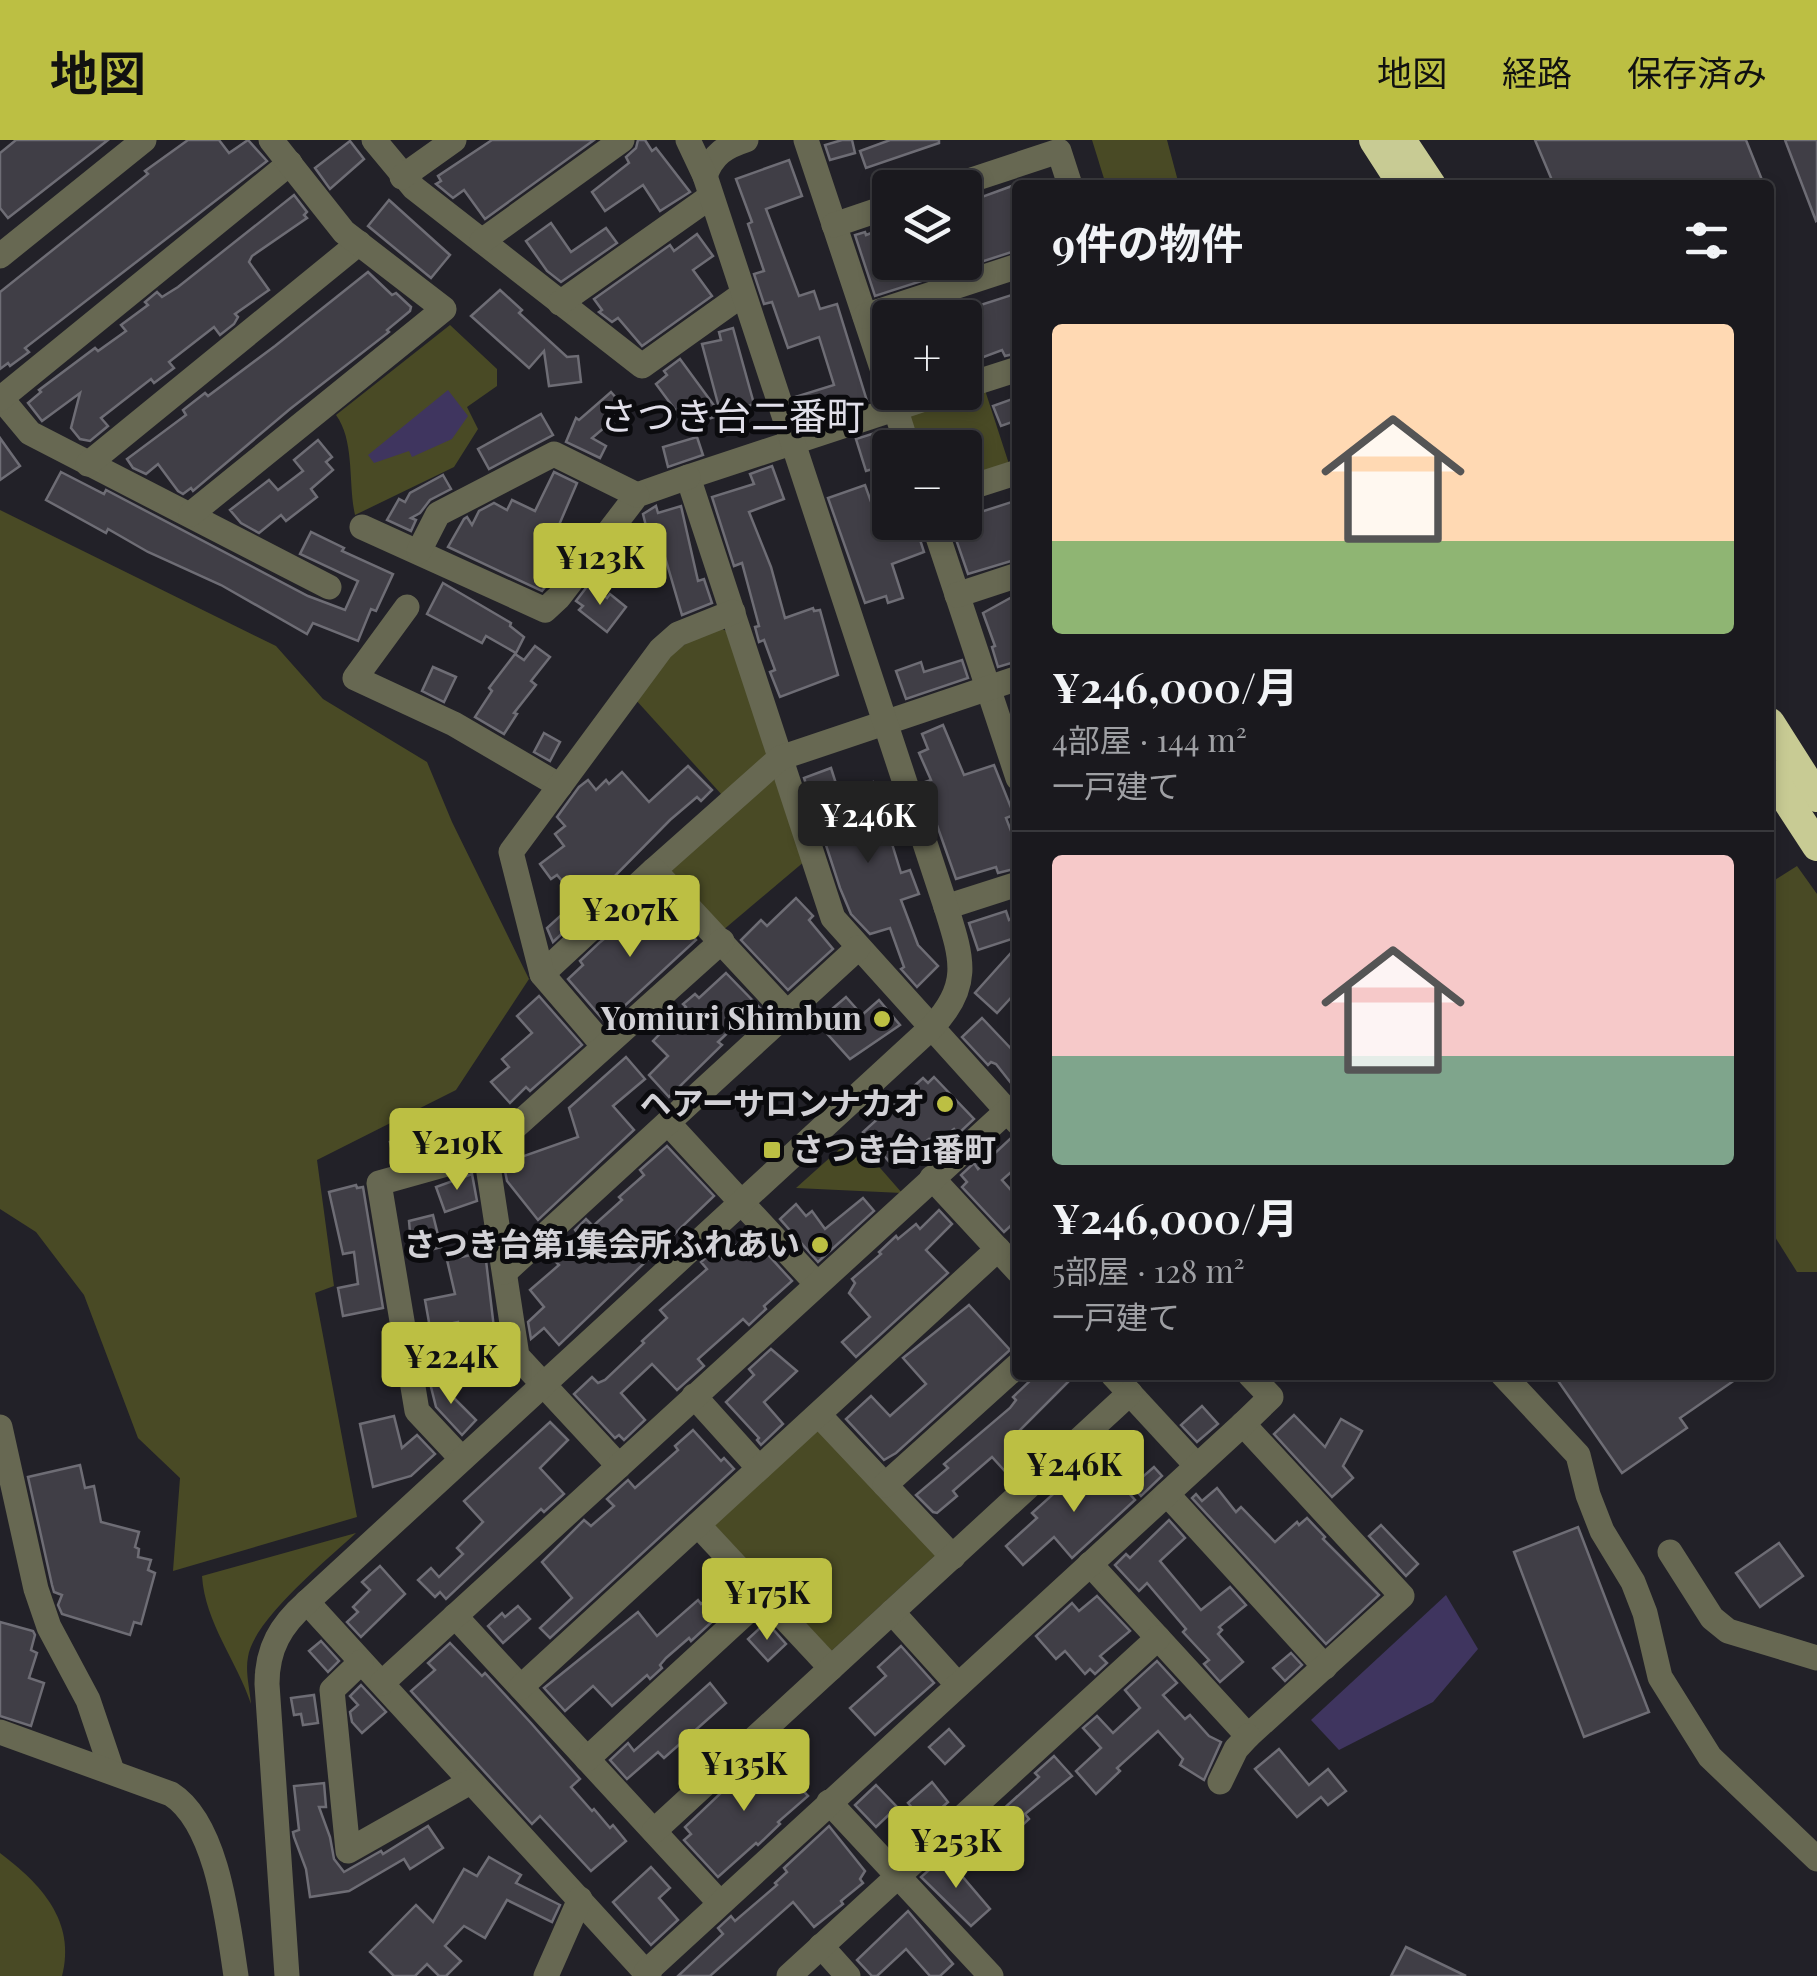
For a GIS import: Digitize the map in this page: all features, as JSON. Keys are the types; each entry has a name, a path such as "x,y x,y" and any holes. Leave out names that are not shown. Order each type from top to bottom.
{"highway":[{"path":"1374,140 1401,180"},
{"path":"1401,140 1428,180"},
{"path":"1774,729 1817,797"},
{"path":"1774,780 1817,846"}],"street":[{"path":"0,256 144,140"},
{"path":"191,514 444,309 344,232 271,140"},
{"path":"374,140 402,177 642,366 742,294"},
{"path":"402,177 454,140"},
{"path":"482,241 622,140"},
{"path":"288,1976 267,1669 282,1628 931,1028 955,998 961,973 958,944 946,907 707,186 688,140"},
{"path":"560,303 707,186 711,160 720,150 746,140"},
{"path":"806,140 872,337"},
{"path":"982,176 1059,150 1068,180"},
{"path":"290,163 0,398 30,433 330,588"},
{"path":"834,225 872,212"},
{"path":"88,464 359,243"},
{"path":"865,316 1012,268"},
{"path":"982,380 1012,370"},
{"path":"362,527 545,610 637,495 792,442 872,407"},
{"path":"419,551 438,514 554,454 637,495"},
{"path":"982,484 1012,474"},
{"path":"382,1683 932,1178 1012,1117 858,948 830,911 688,477"},
{"path":"939,540 1012,760"},
{"path":"957,595 1012,577"},
{"path":"407,608 354,678 454,724 560,786"},
{"path":"603,1045 542,974 510,852 661,649 690,628 732,612"},
{"path":"542,974 780,758 1012,680"},
{"path":"654,870 787,1013"},
{"path":"946,907 1012,886"},
{"path":"462,1459 417,1411 379,1183 486,1153 722,942"},
{"path":"505,1272 858,948"},
{"path":"668,1123 816,1284"},
{"path":"486,1153 518,1356 619,1466"},
{"path":"932,1178 1012,1264"},
{"path":"522,1688 998,1249"},
{"path":"886,1485 1012,1370"},
{"path":"307,1602 647,1974 829,1802 1244,1424 1270,1397 1255,1380"},
{"path":"1508,1380 1578,1455 1602,1530 1633,1582 1645,1613 1660,1677 1710,1757 1817,1858"},
{"path":"654,1831 953,1556 1122,1384 1197,1466"},
{"path":"694,1396 759,1468"},
{"path":"819,1414 953,1556"},
{"path":"1220,1782 1236,1749 1248,1736 1402,1596 1244,1424"},
{"path":"0,1426 36,1589 49,1626 88,1700 112,1771"},
{"path":"1166,1494 1325,1666"},
{"path":"698,1524 831,1668"},
{"path":"1670,1552 1712,1618 1728,1631 1817,1658"},
{"path":"1090,1564 1248,1736"},
{"path":"587,1760 764,1596"},
{"path":"892,1612 958,1685"},
{"path":"455,1616 720,1903"},
{"path":"788,1976 1158,1638"},
{"path":"362,1662 332,1690 348,1851 470,1782"},
{"path":"0,1732 171,1794 189,1808 222,1891 236,1976"},
{"path":"829,1802 991,1976"},
{"path":"546,1976 580,1899"},
{"path":"821,1946 848,1976"}],"green space":[{"path":"1092,140 1167,140 1178,180 1104,180"},
{"path":"450,325 497,369 497,386 467,407 478,429 454,467 355,515 349,450 336,415"},
{"path":"982,388 1009,464 982,473 982,430 912,430 908,419 915,410 982,410"},
{"path":"0,510 276,646 323,699 427,762 529,979 456,1090 317,1160 334,1286 315,1293 357,1517 173,1571 180,1478 138,1438 84,1295 36,1232 0,1209"},
{"path":"719,627 728,632 767,750 765,758 722,795 635,699 671,655"},
{"path":"770,779 778,781 805,861 722,931 670,870"},
{"path":"1797,866 1817,894 1817,1272 1797,1272 1774,1235 1774,880"},
{"path":"853,1137 902,1193 796,1188"},
{"path":"814,1425 939,1552 827,1655 711,1522"},
{"path":"356,1533 293,1591 253,1642 247,1663 251,1704 215,1626 202,1576"},
{"path":"0,1853 52,1905 64,1938 62,1976 0,1976"}],"shaded area":[{"path":"448,390 468,416 452,439 412,457 409,451 374,463 368,455"},
{"path":"1446,1595 1478,1649 1433,1702 1339,1750 1311,1720"}],"building":[{"path":"16,140 108,140 8,218 0,208 0,153"},
{"path":"188,140 219,140 229,153 248,140 267,161 25,348 29,352 0,369 0,292"},
{"path":"492,140 594,140 485,219 464,190 453,198 436,184 441,181 438,176"},
{"path":"638,140 645,140 652,151 656,148 690,192 660,211 643,185 605,211 592,192 629,163 626,157"},
{"path":"852,140 855,153 830,160 825,145"},
{"path":"890,140 939,143 866,168 860,151"},
{"path":"1535,140 1746,140 1762,180 1552,180"},
{"path":"1785,140 1817,140 1816,221"},
{"path":"350,141 364,159 330,189 315,168"},
{"path":"789,160 802,196 766,209 799,296 814,291 820,309 837,304 867,401 803,422 795,397 834,385 819,337 788,348 772,302 764,304 754,274 764,271 736,179"},
{"path":"1012,186 1012,252 982,262 982,197"},
{"path":"294,195 307,218 252,256 249,262 269,290 235,314 238,317 234,324 220,335 214,327 169,362 174,368 154,383 151,379 101,418 108,426 90,441 80,439 71,428 80,393 42,421 28,403 39,390 95,348 98,351 126,331 121,325 148,305 145,302 157,292 162,297 178,287"},
{"path":"389,200 450,255 431,278 368,226"},
{"path":"551,223 571,252 606,228 617,243 561,282 547,271 526,241"},
{"path":"872,233 872,280 925,280 875,296 855,235"},
{"path":"697,234 713,256 693,270 712,296 642,346 618,318 612,322 599,312 602,310 594,299 670,245 674,251"},
{"path":"368,272 411,307 389,332 193,491 178,491 158,464 146,474 133,468 127,459 186,415 183,410 205,393 208,396"},
{"path":"500,290 567,357 578,356 581,382 549,386 544,351 529,368 471,316"},
{"path":"1012,295 1012,354 1005,356 1002,350 982,358 982,305"},
{"path":"733,328 754,404 721,415 702,344 721,340 719,332"},
{"path":"680,359 721,415 687,426 656,384 667,375 664,371"},
{"path":"611,392 626,409 592,438 606,446 600,458 566,442 576,418 579,420"},
{"path":"1012,399 1012,422 1001,426 993,406"},
{"path":"541,414 553,435 489,469 478,449"},
{"path":"872,434 872,469 866,471 856,439"},
{"path":"697,437 703,455 668,467 663,447"},
{"path":"0,438 20,466 0,480"},
{"path":"318,440 332,457 326,462 333,470 311,489 317,497 286,521 281,515 259,533 241,523 230,510 269,480 278,490 303,471 294,460"},
{"path":"772,466 784,499 749,512 771,567 785,618 813,608 820,610 838,675 780,697 764,640 759,642 755,627 759,626 742,563 734,566 712,497 754,484 750,474"},
{"path":"61,472 104,494 106,490 308,596 345,610 358,581 300,554 311,532 393,574 376,611 371,609 358,641 313,623 307,634 221,585 108,529 106,533 46,500"},
{"path":"554,472 577,483 559,525 573,531 557,563 562,566 542,591 448,547 464,519 467,517 472,525 479,511 494,503 507,510 512,500 535,511"},
{"path":"443,475 451,489 430,500 411,518 416,520 411,531 387,520 399,499 405,502 410,493"},
{"path":"865,485 872,505 872,540 920,540 924,552 892,564 903,598 888,603 886,596 865,603 828,498"},
{"path":"1012,502 1012,561 968,574 956,540 982,540 982,512"},
{"path":"656,506 658,513 681,506 698,581 704,579 712,603 682,615 662,547 637,570 622,554 647,530 643,514"},
{"path":"443,583 511,623 524,637 516,653 486,636 482,643 427,614"},
{"path":"589,584 626,607 607,632 579,610 583,606 576,601"},
{"path":"1012,597 1012,663 998,667 983,613"},
{"path":"535,646 550,657 531,681 536,685 514,713 517,714 504,734 475,717 492,691 489,688 515,654 524,660"},
{"path":"962,660 968,678 906,699 896,671 921,662 924,672"},
{"path":"433,667 456,677 444,702 422,691"},
{"path":"943,725 964,775 994,765 1012,810 1012,816 1006,818 1012,834 1012,870 998,873 996,867 956,879 922,783 931,780 919,753 928,749 922,734"},
{"path":"544,733 560,742 550,761 534,752"},
{"path":"688,766 712,790 701,801 697,797 670,820 597,894 600,898 553,942 547,928 578,900 557,875 551,879 540,864 564,846 555,834 565,826 557,817 579,787 588,780 596,790 622,772 649,802"},
{"path":"831,768 839,793 873,782 901,873 910,870 919,894 901,900 918,945 938,966 917,987 901,969 904,967 890,928 870,934 851,914 840,888 804,778"},
{"path":"796,898 813,916 809,920 833,949 788,990 741,940 761,920 767,926"},
{"path":"658,899 696,940 606,1023 568,979 599,943 625,922 628,926"},
{"path":"1006,911 1009,920 1012,919 1012,939 978,950 969,923"},
{"path":"1012,952 1012,997 997,1013 975,993"},
{"path":"726,973 760,1008 718,1042 722,1045 669,1097 649,1075 668,1056 653,1041 686,1007 683,1004 695,994 699,998"},
{"path":"539,996 582,1045 530,1091 526,1087 510,1103 491,1082 509,1067 502,1059 532,1033 517,1016"},
{"path":"846,997 862,1015 879,1000 900,1025 850,1059 822,1028 837,1014 832,1009"},
{"path":"982,1018 1012,1050 1012,1084 996,1064 988,1065 962,1037"},
{"path":"626,1057 645,1079 613,1106 634,1130 538,1220 507,1181 505,1171 521,1157 578,1137 569,1108"},
{"path":"934,1077 974,1119 958,1134 954,1129 934,1145 929,1139 894,1167 863,1132 923,1078 928,1083"},
{"path":"450,1113 461,1143 394,1162 390,1142 429,1133 425,1120"},
{"path":"1012,1138 1012,1171 1002,1180 1012,1191 1012,1225 1004,1232 962,1187 967,1182 961,1175 974,1163 978,1169"},
{"path":"667,1146 714,1196 559,1345 544,1328 531,1339 528,1322 544,1307 530,1290 559,1265 555,1261 580,1237 575,1230 586,1219 593,1226 622,1200 619,1197 644,1175 640,1170"},
{"path":"472,1174 477,1201 445,1212 436,1187"},
{"path":"363,1187 383,1308 343,1316 338,1288 358,1284 354,1252 343,1254 329,1192"},
{"name":"さつき台第1集会所ふれあい","path":"863,1198 874,1211 818,1262 780,1219 796,1204 806,1216 812,1211 825,1229"},
{"path":"939,1210 952,1224 926,1250 948,1273 856,1357 842,1342 870,1317 849,1293 855,1283 852,1279 896,1236 898,1239 916,1224 920,1229"},
{"path":"433,1215 441,1247 412,1255 409,1221"},
{"path":"749,1234 792,1281 749,1325 743,1319 698,1359 704,1366 677,1390 652,1364 621,1393 645,1420 624,1440 619,1435 615,1438 574,1394 592,1377 598,1383 605,1380 644,1343 667,1318 660,1310 707,1269 701,1262 714,1250 722,1258"},
{"path":"485,1252 498,1362 465,1368 458,1322 430,1328 425,1300 455,1294 447,1260"},
{"path":"969,1305 1010,1350 884,1460 846,1419 871,1396 890,1416 926,1384 903,1358"},
{"path":"771,1349 797,1371 764,1402 783,1424 761,1445 726,1402 754,1375 749,1369"},
{"path":"427,1371 476,1420 462,1435 436,1407"},
{"path":"1031,1380 1070,1380 1018,1432 1039,1455 1012,1479 992,1457 953,1491 957,1496 937,1513 933,1512 916,1495 948,1468 944,1464 1010,1408 1016,1400 1013,1397"},
{"path":"1557,1380 1735,1380 1680,1418 1687,1428 1622,1473"},
{"path":"1202,1406 1218,1424 1197,1442 1181,1425"},
{"path":"1294,1415 1325,1447 1341,1419 1362,1431 1343,1466 1353,1478 1332,1497 1274,1434"},
{"path":"394,1416 402,1448 417,1435 435,1454 411,1476 373,1487 360,1424"},
{"path":"550,1422 568,1440 540,1468 564,1494 544,1512 541,1509 446,1599 440,1592 435,1597 418,1580 431,1568 439,1577 463,1554 457,1548 483,1522 464,1501"},
{"path":"693,1430 721,1461 724,1458 734,1469 550,1638 540,1628 572,1598 542,1562 584,1520 591,1526 614,1506 607,1499 628,1480 635,1488 678,1450 675,1446"},
{"path":"1100,1461 1135,1500 1072,1558 1054,1537 1023,1565 1006,1546 1037,1518 1032,1513 1061,1487 1065,1492"},
{"path":"80,1465 85,1488 94,1486 101,1522 139,1532 135,1547 139,1549 138,1557 151,1560 148,1570 155,1573 141,1624 134,1622 130,1635 62,1614 58,1605 62,1595 54,1592 28,1477"},
{"path":"1154,1467 1162,1476 1141,1496 1132,1486"},
{"path":"1217,1488 1236,1512 1241,1507 1275,1542 1307,1518 1379,1595 1326,1644 1192,1498 1196,1494 1202,1501"},
{"path":"1169,1520 1185,1538 1160,1561 1201,1610 1230,1587 1246,1605 1219,1627 1222,1630 1218,1634 1243,1662 1220,1682 1204,1664 1209,1660 1147,1583 1139,1591 1115,1565 1126,1554 1130,1558"},
{"path":"1381,1525 1418,1564 1406,1576 1369,1536"},
{"path":"1578,1527 1649,1712 1584,1737 1514,1552"},
{"path":"1779,1543 1803,1576 1760,1607 1736,1573"},
{"path":"380,1566 405,1594 361,1637 347,1622 358,1612 353,1607 370,1590 362,1582"},
{"path":"727,1581 740,1596 691,1641 689,1638 666,1658 650,1679 647,1675 612,1706 593,1686 565,1711 544,1688 638,1612 657,1636"},
{"path":"1097,1596 1130,1631 1100,1656 1107,1663 1095,1674 1090,1669 1085,1674 1065,1651 1056,1659 1036,1636 1072,1603 1079,1611"},
{"path":"518,1606 530,1619 503,1643 488,1626 502,1613 505,1617"},
{"path":"0,1622 33,1631 35,1635 31,1650 37,1653 29,1678 44,1683 31,1726 0,1716"},
{"path":"761,1627 765,1632 771,1627 786,1644 768,1661 748,1639"},
{"path":"321,1641 339,1661 328,1672 309,1651"},
{"path":"450,1643 482,1676 485,1673 531,1723 580,1779 571,1787 626,1841 591,1871 540,1816 532,1824 411,1691 435,1670 428,1663"},
{"path":"901,1646 934,1683 875,1735 850,1708 886,1676 878,1667"},
{"path":"1291,1653 1302,1665 1285,1681 1273,1668"},
{"path":"1157,1661 1177,1683 1163,1695 1185,1719 1190,1715 1209,1736 1221,1742 1204,1780 1180,1765 1183,1759 1158,1731 1117,1768 1120,1771 1096,1794 1076,1771 1101,1748 1083,1728 1097,1716 1113,1733 1140,1708 1125,1690"},
{"path":"710,1683 726,1703 664,1758 658,1752 627,1779 610,1760 628,1743 634,1751"},
{"path":"361,1685 386,1712 362,1733 352,1722 350,1712 358,1705 350,1696"},
{"path":"314,1695 318,1723 303,1725 301,1714 294,1715 291,1698"},
{"path":"949,1729 964,1746 945,1764 929,1747"},
{"path":"1279,1749 1309,1785 1328,1769 1346,1791 1328,1805 1321,1797 1297,1817 1255,1769"},
{"path":"765,1751 808,1796 718,1877 684,1840 691,1834 685,1827"},
{"path":"1054,1756 1072,1776 1025,1814 1029,1819 1009,1838 992,1819 1039,1777 1035,1773"},
{"path":"932,1782 948,1802 925,1823 908,1803"},
{"path":"324,1783 326,1807 319,1807 334,1859 344,1872 428,1826 443,1848 410,1869 404,1859 349,1891 310,1897 306,1869 293,1832 299,1830 294,1786"},
{"path":"876,1785 897,1807 876,1827 855,1805"},
{"path":"829,1826 865,1871 860,1879 863,1883 841,1901 843,1904 814,1927 793,1902 710,1976 678,1976 723,1934 718,1928 731,1916 735,1921 777,1885 787,1872 784,1868"},
{"path":"945,1856 990,1909 971,1926 921,1877"},
{"path":"489,1857 521,1875 516,1883 560,1905 552,1922 507,1900 485,1938 464,1926 445,1946 461,1961 446,1976 439,1976 427,1964 415,1976 394,1976 370,1952 416,1905 433,1922 464,1869 477,1876"},
{"path":"651,1867 670,1888 659,1898 678,1920 651,1945 613,1902"},
{"path":"908,1911 953,1964 940,1976 930,1976 906,1949 877,1976 872,1976 857,1960"},
{"path":"1406,1947 1466,1976 1391,1976"}],"place":[{"name":"Yomiuri Shimbun","path":"882,1019"},
{"name":"ヘアーサロンナカオ","path":"945,1104"},
{"name":"さつき台1番町","path":"772,1150"},
{"name":"さつき台第1集会所ふれあい","path":"820,1245"}],"district":[{"name":"さつき台二番町","path":"732,417"}]}
